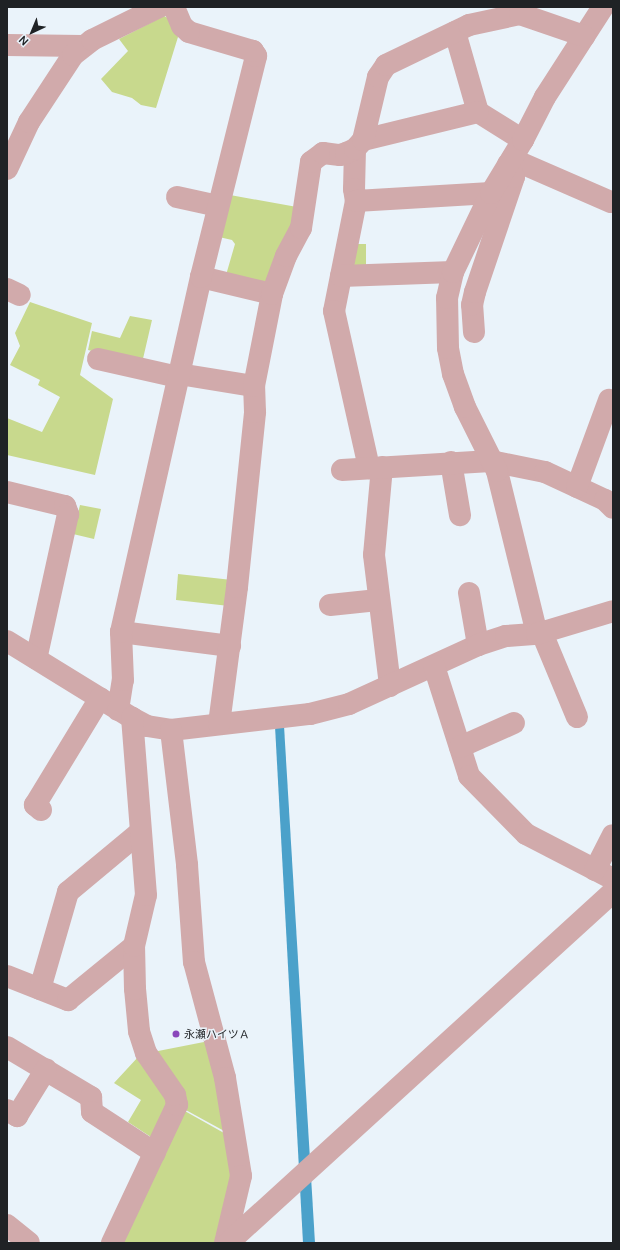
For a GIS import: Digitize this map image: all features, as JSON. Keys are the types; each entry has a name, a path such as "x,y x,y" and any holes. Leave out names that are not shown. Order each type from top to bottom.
{"street":[{"path":"7,169 29,122 51,85 65,65 82,46 159,7"},
{"path":"112,1243 177,1105 175,1095 146,1053 139,1031 135,989 134,946 146,895 140,832 125,714 121,632 178,375 218,206 256,56 253,51 189,32 182,26 174,7"},
{"path":"474,332 472,305 499,197 510,161 523,140 541,103 603,7"},
{"path":"390,686 378,600 374,555 376,468 334,311 356,201 354,189 359,144 378,77 386,65 469,25 520,14 584,36"},
{"path":"455,32 478,112 523,140"},
{"path":"7,44 82,46"},
{"path":"219,724 230,646 255,412 254,386 272,294 286,256 301,228 311,162 323,152 340,155 359,144 478,112"},
{"path":"510,161 611,202"},
{"path":"356,201 499,197"},
{"path":"499,197 453,272 447,298 446,323 453,374 464,407 497,472 539,634 577,717"},
{"path":"177,198 218,206"},
{"path":"341,276 453,272"},
{"path":"201,278 272,294"},
{"path":"98,359 178,375 254,386"},
{"path":"577,487 609,400"},
{"path":"342,470 451,462 492,461 545,472 605,500 613,508"},
{"path":"451,462 460,515"},
{"path":"7,492 65,506 68,514 36,658"},
{"path":"469,593 478,645"},
{"path":"330,605 378,600"},
{"path":"7,641 147,726 171,730 310,714 349,704 478,645 506,636 539,634 613,611"},
{"path":"121,632 230,646"},
{"path":"434,666 469,776 526,834 604,875 613,835"},
{"path":"41,810 34,805 100,698"},
{"path":"460,747 514,724"},
{"path":"171,730 187,865 194,962 225,1078 241,1176 227,1243"},
{"path":"40,989 68,892 140,832"},
{"path":"227,1243 613,892"},
{"path":"7,976 68,1000 134,946"},
{"path":"7,1047 91,1097 92,1112 155,1153"},
{"path":"7,1110 17,1116 46,1069"},
{"path":"7,1225 29,1243"}],"green space":[{"path":"164,16 172,20 178,37 156,108 141,105 132,98 112,92 101,79 128,51 119,39"},
{"path":"230,195 297,207 293,224 270,279 261,284 226,275 235,244 232,240 219,237"},
{"path":"353,244 366,244 366,267 353,267"},
{"path":"30,302 92,323 80,375 113,399 95,475 7,455 7,418 42,432 60,397 38,385 40,380 10,365 20,346 15,333"},
{"path":"130,316 152,320 142,363 88,350 92,331 120,338"},
{"path":"80,505 101,509 94,539 73,534"},
{"path":"178,574 232,580 229,606 176,600"},
{"path":"209,1041 226,1132 184,1109 153,1052"},
{"path":"139,1056 169,1096 154,1139 128,1122 141,1100 114,1083"},
{"path":"183,1110 224,1133 233,1178 217,1243 117,1243"}],"water":[{"path":"275,726 284,726 315,1243 303,1243"}],"place":[{"name":"永瀬ハイツＡ","path":"176,1034"}]}
